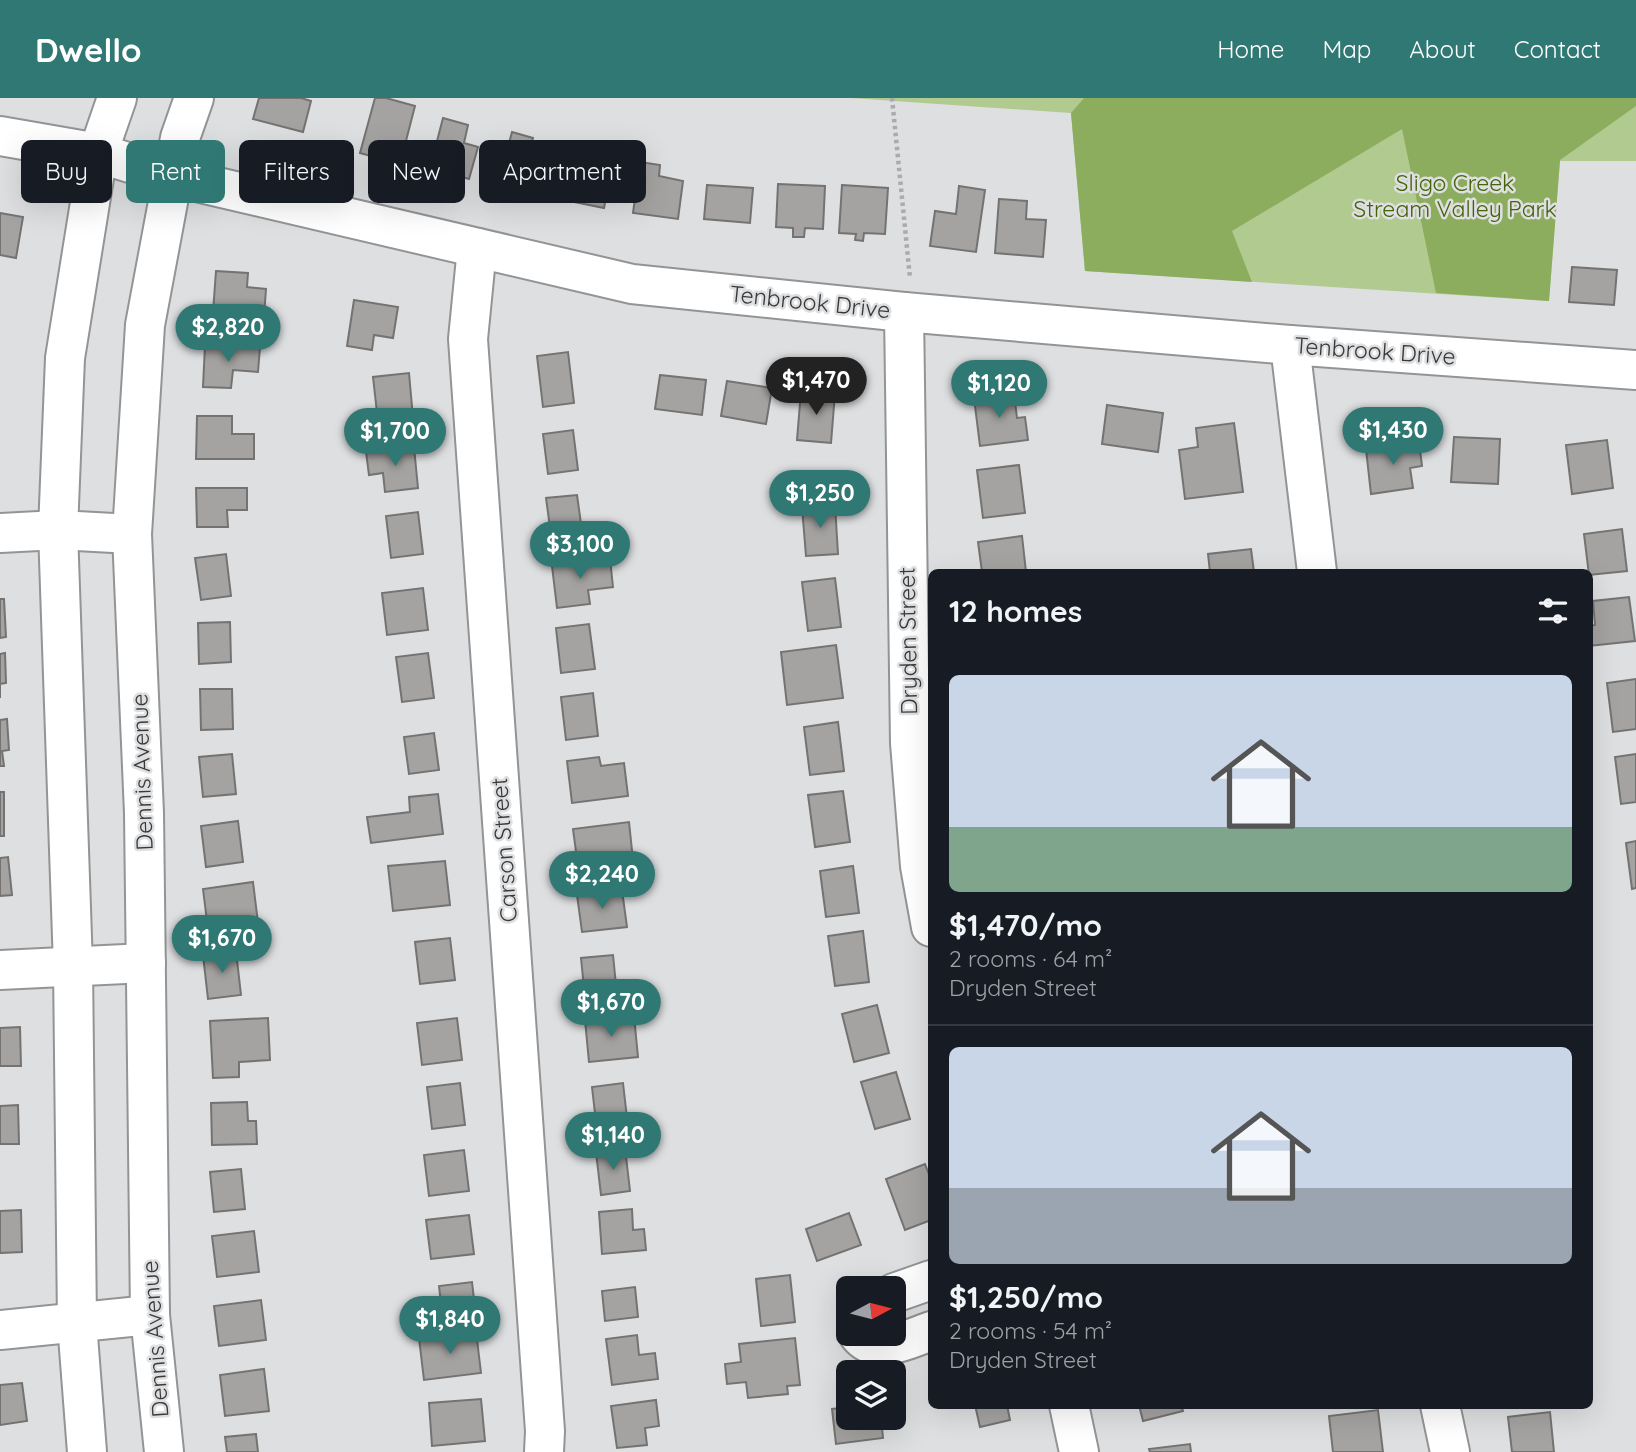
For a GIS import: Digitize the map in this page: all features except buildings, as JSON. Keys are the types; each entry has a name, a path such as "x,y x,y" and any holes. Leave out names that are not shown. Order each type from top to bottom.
{"street":[{"path":"102,140 117,98"},
{"name":"Dennis Avenue","path":"180,140 194,98"},
{"name":"Tenbrook Drive","path":"0,136 23,140"},
{"name":"Tenbrook Drive","path":"225,189 632,284 907,295 1290,345 1636,370"},
{"path":"87,1452 77,1323 73,966 58,530 65,358 90,203"},
{"name":"Dennis Avenue","path":"164,1452 150,1315 144,813 132,534 145,326 170,203"},
{"name":"Carson Street","path":"477,248 468,339 545,1432 544,1452"},
{"name":"Dryden Street","path":"907,295 910,743 920,866 928,910"},
{"path":"1290,345 1317,569"},
{"path":"0,533 58,530 132,534"},
{"path":"0,970 146,964"},
{"path":"906,1289 928,1281"},
{"path":"0,1330 150,1315"},
{"path":"906,1339 928,1332"},
{"path":"1070,1409 1079,1452"},
{"path":"1441,1409 1450,1452"}],"path":[{"path":"892,98 907,295"}],"green space":[{"name":"Sligo Creek Stream Valley Park","path":"851,98 1636,98 1636,161 1560,161 1549,301 1085,271 1071,113"},
{"name":"Sligo Creek Stream Valley Park","path":"1084,98 1636,98 1636,106 1560,160 1549,301 1436,293 1402,129 1232,231 1252,282 1085,271 1071,113"}]}
